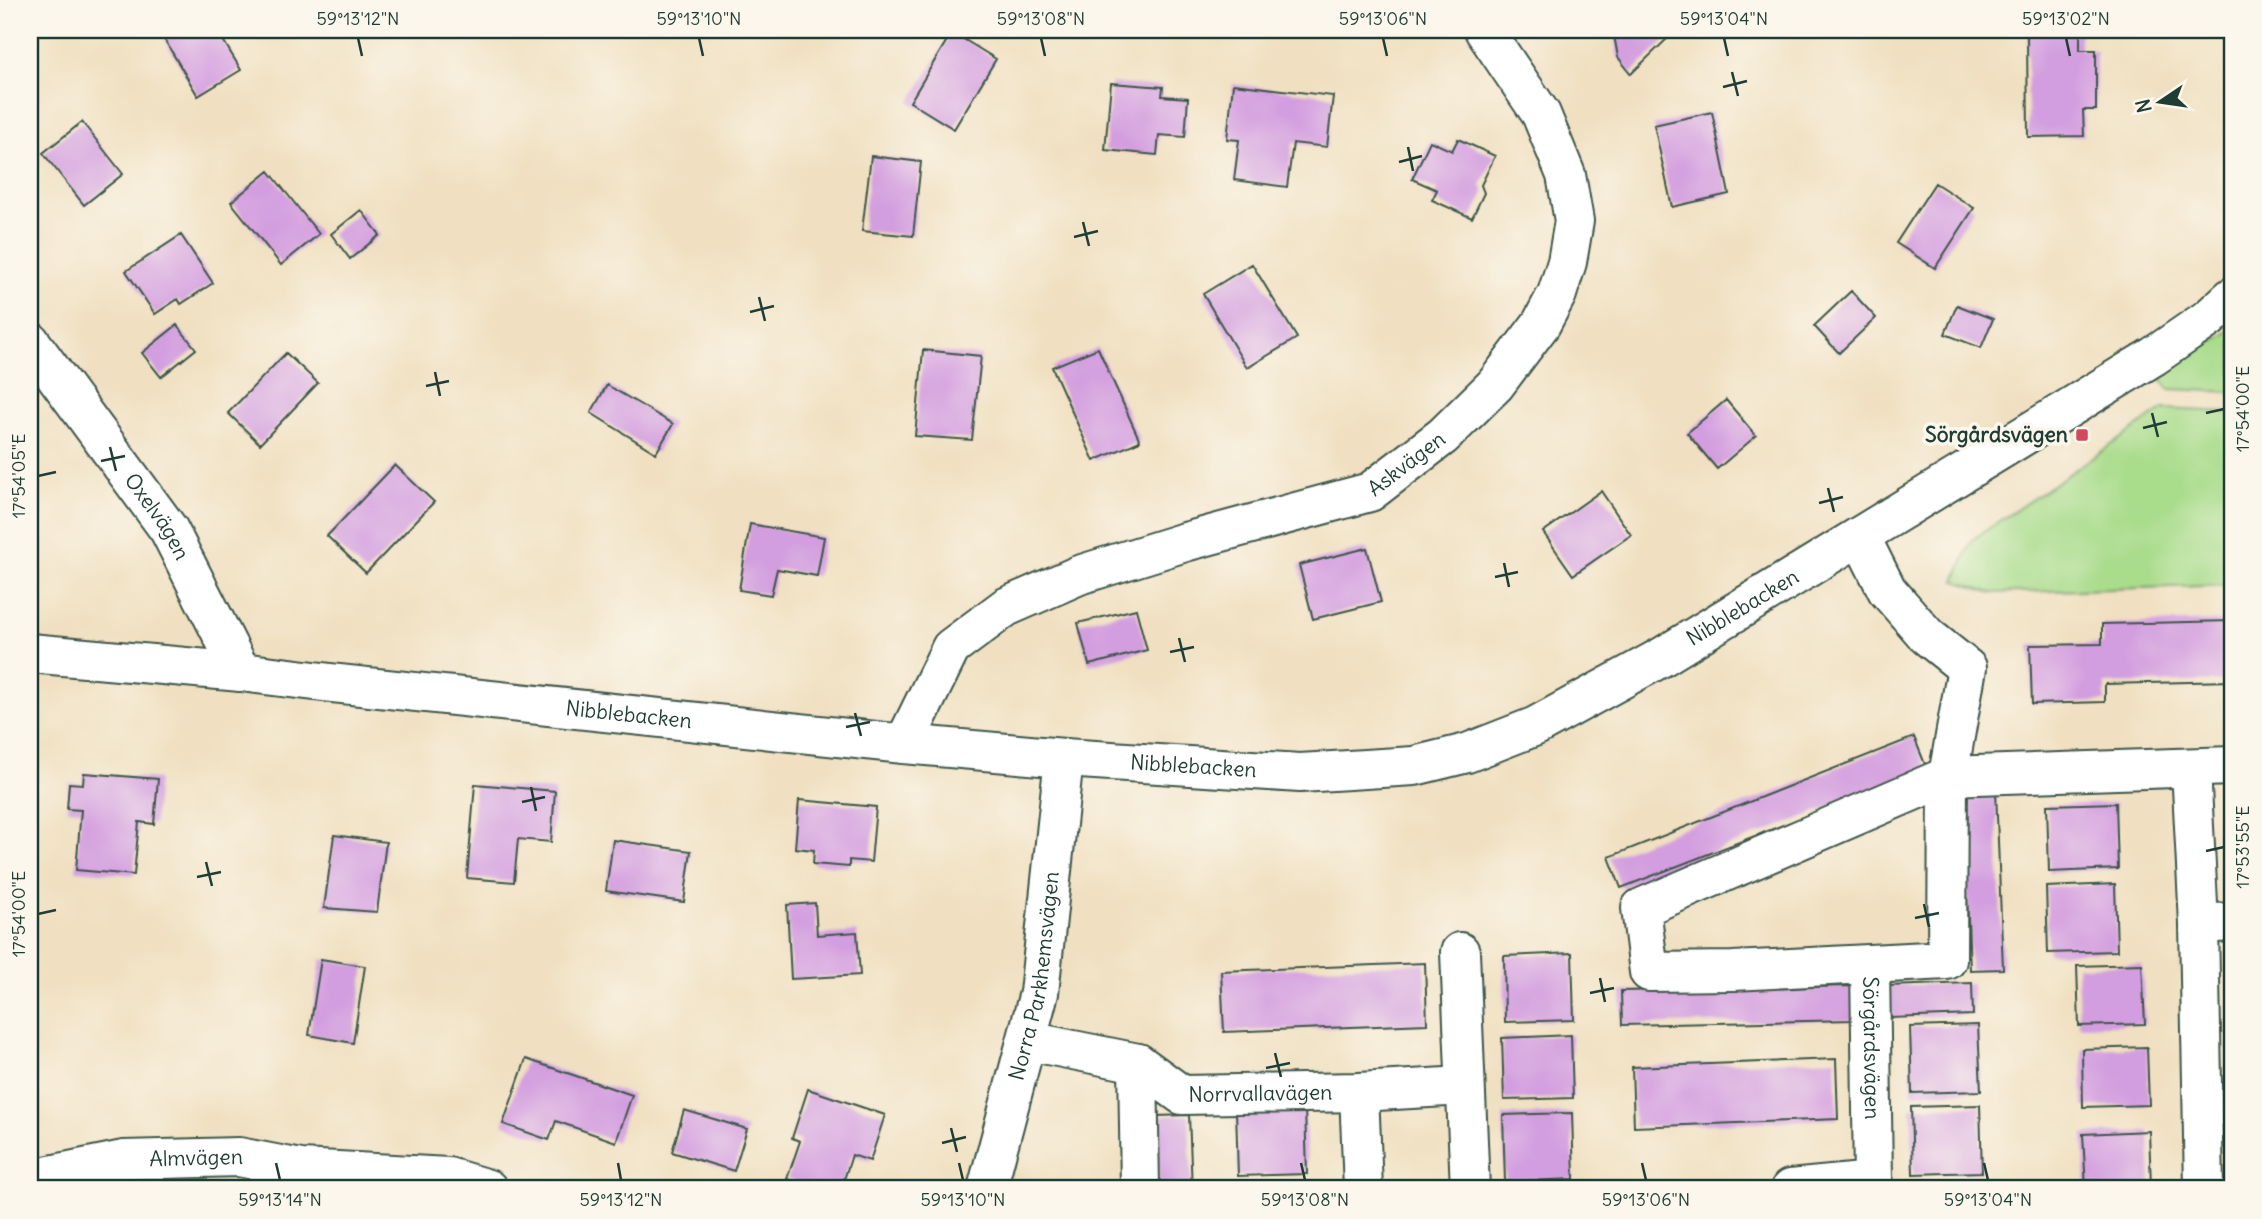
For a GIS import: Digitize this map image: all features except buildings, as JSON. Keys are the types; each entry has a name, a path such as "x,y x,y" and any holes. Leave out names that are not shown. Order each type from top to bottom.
{"street":[{"name":"Askvägen","path":"904,744 951,648 1006,607 1093,571 1185,542 1370,492 1443,436 1495,385 1541,324 1557,294 1567,262 1574,221 1566,175 1541,114 1484,30"},
{"name":"Nibblebacken","path":"30,653 241,672 331,684 904,744 1064,758 1300,773 1414,766 1467,753 1536,726 1673,650 2154,356 2209,318 2232,297"},
{"name":"Oxelvägen","path":"30,341 169,530 241,672"},
{"name":"Sörgårdsvägen","path":"1860,536 1887,590 1927,636 1981,677 1948,776 1947,960 1870,964 1873,1185"},
{"name":"Norra Parkhemsvägen","path":"987,1189 1039,993 1064,758"},
{"path":"1870,964 1649,972 1641,908 1948,776 2232,766"},
{"path":"2191,768 2215,923 2218,1096 2204,1189"},
{"path":"1460,952 1469,1189"},
{"name":"Norrvallavägen","path":"1028,1041 1138,1063 1182,1095 1359,1092 1464,1086"},
{"path":"1138,1063 1140,1189"},
{"path":"1359,1092 1363,1189"},
{"name":"Almvägen","path":"30,1180 123,1160 239,1157 300,1179 448,1177 488,1189"},
{"path":"1790,1189 1873,1185"}],"green space":[{"path":"2232,330 2232,392 2169,389 2156,373"},
{"path":"2164,409 2232,412 2232,585 1992,593 1955,581 1972,540"}],"place":[{"name":"Sörgårdsvägen","path":"2082,435"}]}
